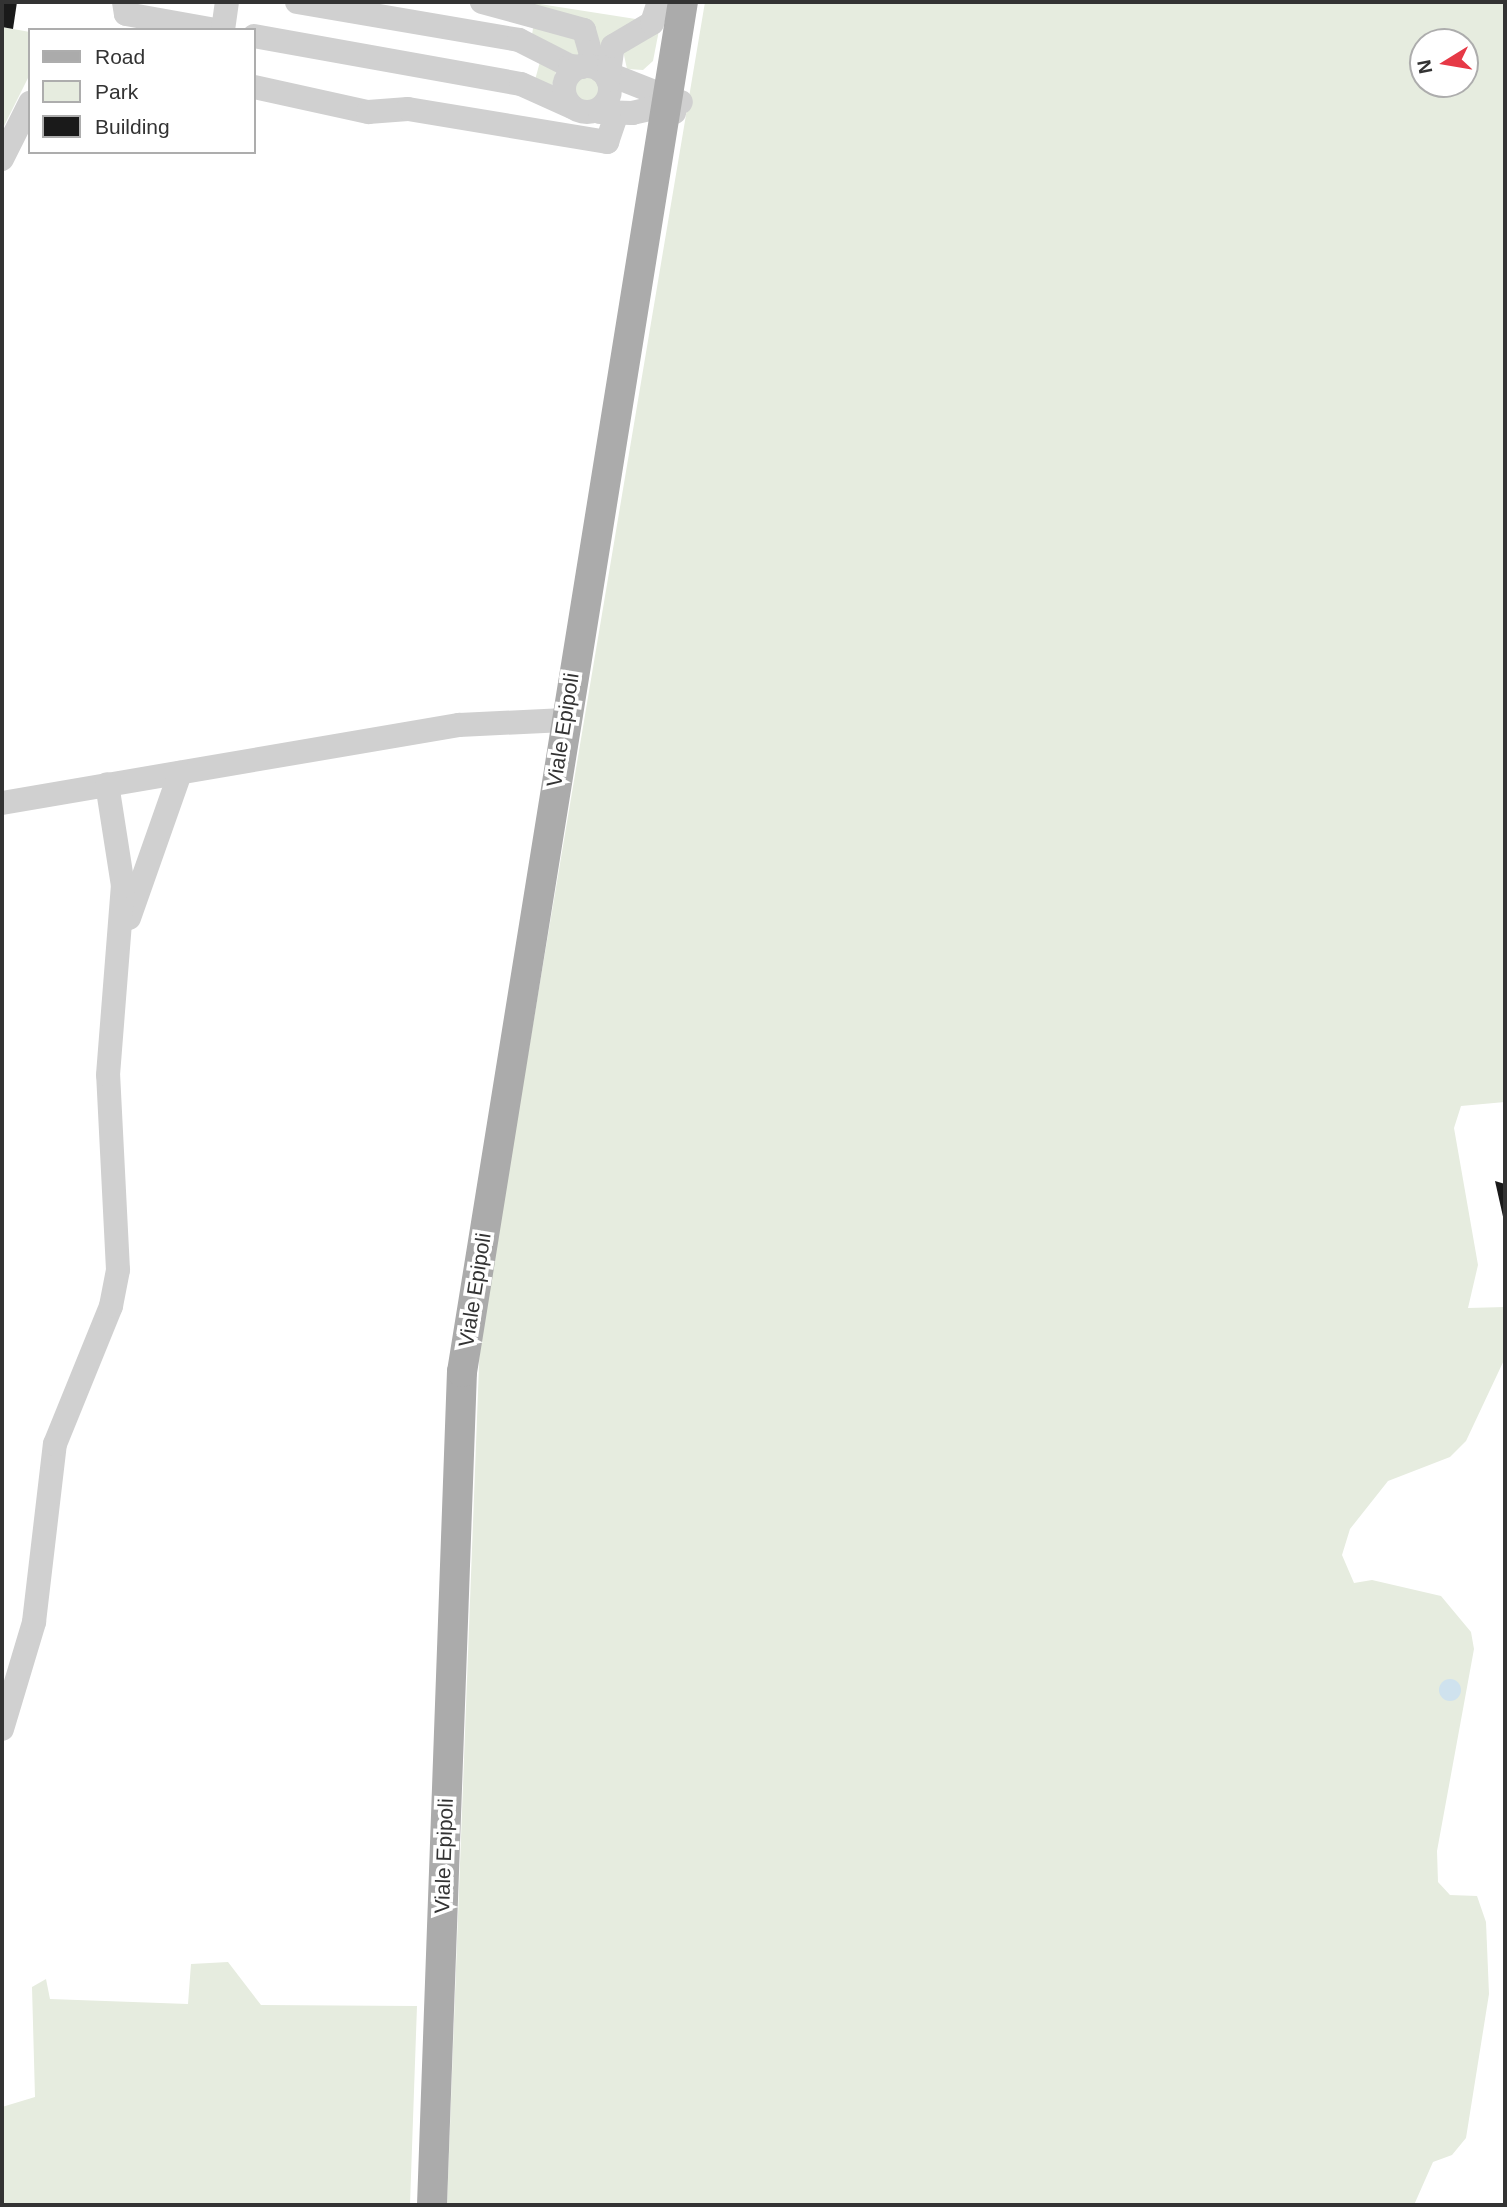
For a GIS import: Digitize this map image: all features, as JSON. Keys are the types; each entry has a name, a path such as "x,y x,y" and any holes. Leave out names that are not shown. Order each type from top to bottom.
{"main road":[{"path":"620,385 656,268 682,2"},
{"path":"620,385 652,194 672,103 699,2"},
{"name":"Viale Epipoli","path":"432,2205 462,1372 620,385"}],"lane":[{"path":"124,2 126,14 205,28"},
{"path":"223,28 227,2"},
{"path":"298,2 533,44 559,63 609,74 672,103"},
{"path":"482,2 584,30 593,52 609,74"},
{"path":"582,109 607,100 609,74 619,38 652,23 659,2"},
{"path":"256,36 521,84 582,109 624,113 672,103"},
{"path":"521,84 532,72 533,44"},
{"path":"582,109 566,79 661,71 676,46"},
{"path":"256,87 368,113 408,110 607,142 624,113"},
{"path":"2,159 28,107"},
{"path":"624,113 649,140 652,194"},
{"path":"2,803 459,725 565,720"},
{"path":"121,939 180,773"},
{"path":"2,1729 34,1622 55,1444 111,1306 118,1270 108,1075 121,939 123,886 107,784"}],"green space":[{"path":"527,2 642,20 600,48"},
{"path":"705,2 1505,2 1505,1102 1461,1106 1454,1128 1478,1265 1468,1308 1505,1307 1505,1358 1466,1441 1450,1457 1388,1481 1350,1529 1342,1555 1354,1583 1372,1580 1441,1596 1471,1632 1474,1649 1437,1851 1438,1882 1450,1895 1477,1896 1486,1922 1489,1994 1466,2138 1452,2155 1433,2162 1414,2205 447,2205 480,1339"},
{"path":"534,22 578,35 584,52 576,56 532,35"},
{"path":"660,25 653,61 643,70 627,69 622,46"},
{"path":"2,27 28,32 28,78 2,130"},
{"path":"541,58 556,72 552,86 535,80"},
{"path":"587,75 597,80 602,90 597,100 587,105 577,100 572,90 577,80"},
{"path":"228,1962 261,2005 417,2006 410,2205 2,2205 2,2107 35,2097 32,1987 46,1979 50,1999 188,2004 191,1964"}],"water":[{"path":"1450,1679 1458,1682 1461,1690 1458,1698 1450,1701 1442,1698 1439,1690 1442,1682"}],"building":[{"path":"2,2 17,2 13,29 2,27"},
{"path":"1495,1181 1505,1184 1505,1221 1504,1221"}]}
